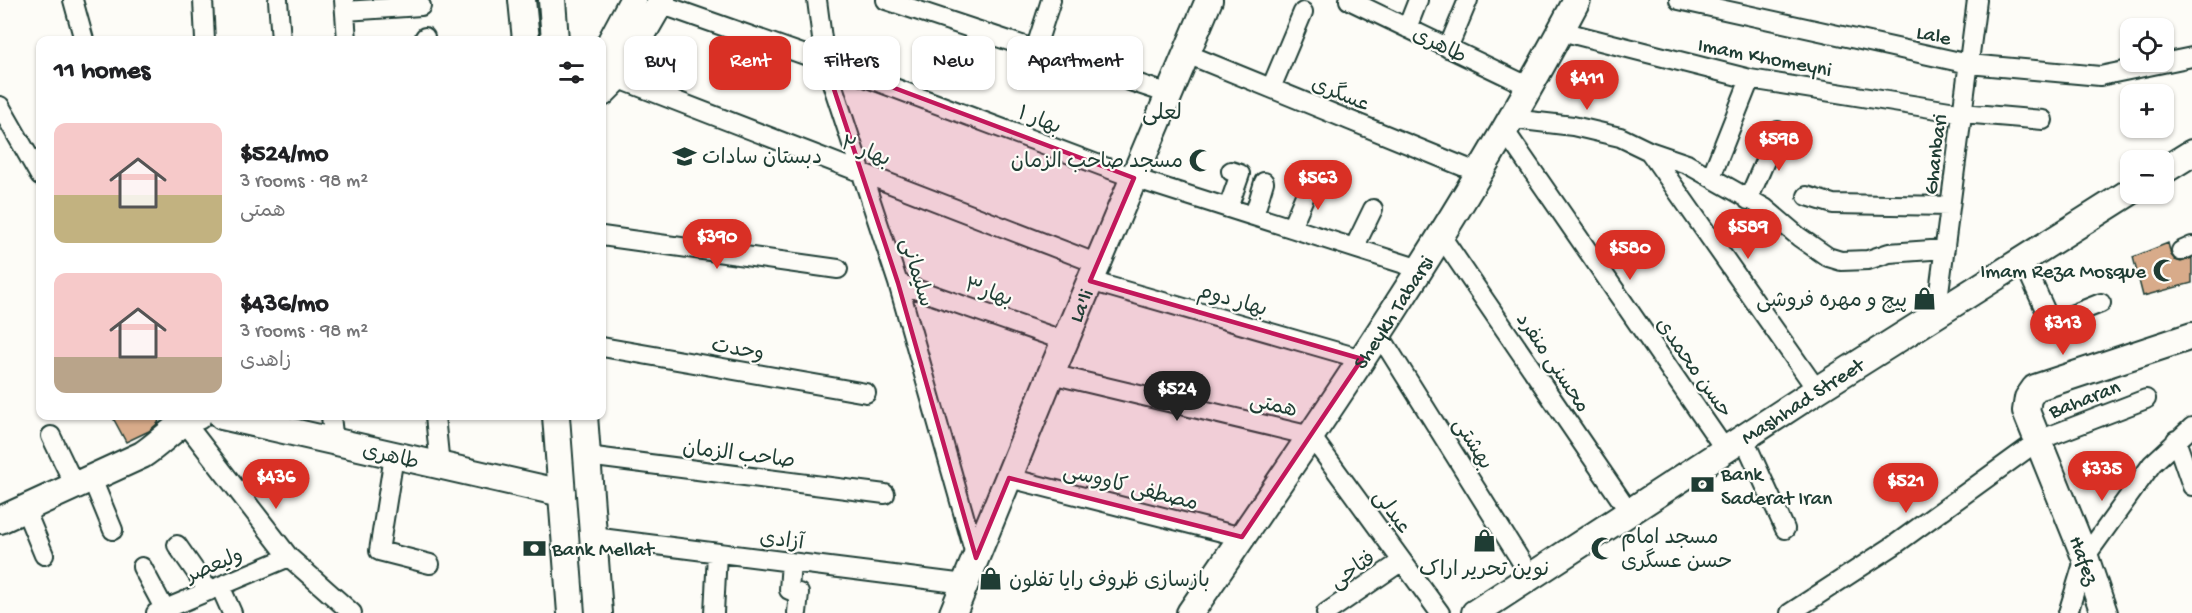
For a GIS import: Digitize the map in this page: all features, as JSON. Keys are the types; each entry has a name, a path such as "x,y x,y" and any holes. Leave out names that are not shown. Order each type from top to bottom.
{"street":[{"path":"73,0 83,36"},
{"path":"203,0 205,36"},
{"path":"278,0 281,36"},
{"path":"522,0 526,36"},
{"path":"552,0 555,36"},
{"path":"606,51 633,0"},
{"name":"سلیمانی","path":"817,0 822,36"},
{"path":"885,0 1007,41"},
{"path":"1040,36 1052,0"},
{"name":"La'li","path":"953,613 1209,0"},
{"name":"طاهری","path":"1349,0 1530,87"},
{"path":"1407,28 1418,0"},
{"path":"1448,48 1468,0"},
{"name":"Sheykh Tabarsi","path":"1190,613 1379,334 1441,236 1509,125 1577,0"},
{"name":"Lale","path":"1679,0 1969,64 2100,76 2192,57"},
{"name":"Ghanbari","path":"1936,315 1977,0"},
{"path":"609,86 658,1"},
{"name":"بهار ۱","path":"658,1 803,54"},
{"path":"347,36 344,5 421,6"},
{"path":"1271,88 1304,12"},
{"name":"Imam Khomeyni","path":"1561,32 1750,79 1962,113 2043,120"},
{"name":"عسگری","path":"1186,54 1479,173"},
{"path":"1711,177 1750,79"},
{"path":"1143,85 1169,94"},
{"name":"بهار ۲","path":"609,86 863,173 1094,273"},
{"name":"سلیمانی","path":"835,90 898,283 976,558"},
{"name":"بهار ۱","path":"900,90 1134,178 1420,269"},
{"path":"0,106 36,169"},
{"path":"1509,125 1573,126 1620,137 1649,151 1687,164 1765,208 1817,250 1841,261 1868,260 1889,253 1945,249"},
{"name":"حسن محمدی","path":"1509,125 1735,445 1785,529"},
{"path":"1748,200 1778,131"},
{"path":"18,137 36,143"},
{"path":"1649,151 1817,390"},
{"path":"2174,164 2192,153"},
{"path":"1228,208 1240,174 1231,171"},
{"path":"1291,228 1312,179"},
{"path":"1254,216 1264,182"},
{"path":"1807,196 1833,204 1950,206"},
{"name":"Mashhad Street","path":"1475,613 1817,390 2120,198"},
{"path":"1354,248 1373,209"},
{"name":"محسنی منفرد","path":"1441,236 1630,513"},
{"path":"606,237 838,269"},
{"path":"2023,261 2051,323 2101,303"},
{"name":"بهار دوم","path":"1094,273 1362,359"},
{"name":"بهار۳","path":"898,283 1065,341"},
{"name":"بهشتی","path":"1379,334 1531,577"},
{"name":"Hafez","path":"2104,613 2085,557 2026,411 2028,398 2035,388 2192,336"},
{"name":"وحدت","path":"606,348 866,393"},
{"name":"همتی","path":"1051,374 1311,436"},
{"name":"Baharan","path":"1790,613 1893,546 2039,440 2146,399"},
{"path":"0,520 142,455 159,444 185,420"},
{"path":"188,420 289,557 352,613"},
{"name":"طاهری","path":"242,420 333,443 562,493"},
{"path":"331,420 333,443"},
{"path":"435,420 440,466"},
{"path":"556,420 571,613"},
{"path":"584,420 599,613"},
{"path":"2067,613 2085,557 2152,464 2192,427"},
{"path":"51,436 113,530"},
{"name":"عبدلی","path":"1311,436 1440,613"},
{"path":"2176,440 2192,486"},
{"path":"394,456 379,551 430,564"},
{"name":"صاحب الزمان","path":"587,456 885,494"},
{"name":"مصطفی کاووسی","path":"1009,478 1242,537"},
{"path":"25,509 44,555"},
{"name":"آزادی","path":"593,537 965,585"},
{"path":"177,545 215,588 232,613"},
{"path":"714,613 717,553"},
{"name":"ولیعصر","path":"161,611 289,557"},
{"name":"فتاحی","path":"1326,613 1402,561"},
{"path":"791,562 789,590 798,593 796,613"},
{"path":"142,567 161,611"}],"highlighted area":[{"path":"825,62 1134,178 1090,281 1362,359 1242,537 1009,478 976,558 898,283"}],"building":[{"name":"Imam Reza Mosque","path":"2168,243 2175,260 2181,262 2192,258 2192,283 2143,296 2133,257"},
{"path":"114,420 159,420 149,431 126,442"}],"place":[{"name":"دبستان سادات","path":"684,156"},
{"name":"مسجد صاحب الزمان","path":"1201,160"},
{"name":"Imam Reza Mosque","path":"2164,270"},
{"name":"پیچ و مهره فروشی","path":"1925,299"},
{"name":"Bank Saderat Iran","path":"1703,485"},
{"name":"نوین تحریر اراک","path":"1484,540"},
{"name":"Bank Mellat","path":"534,548"},
{"name":"مسجد امام حسن عسگری","path":"1603,548"},
{"name":"بازسازی ظروف رایا تفلون","path":"991,579"}],"district":[{"name":"لعلی","path":"1162,111"}]}
